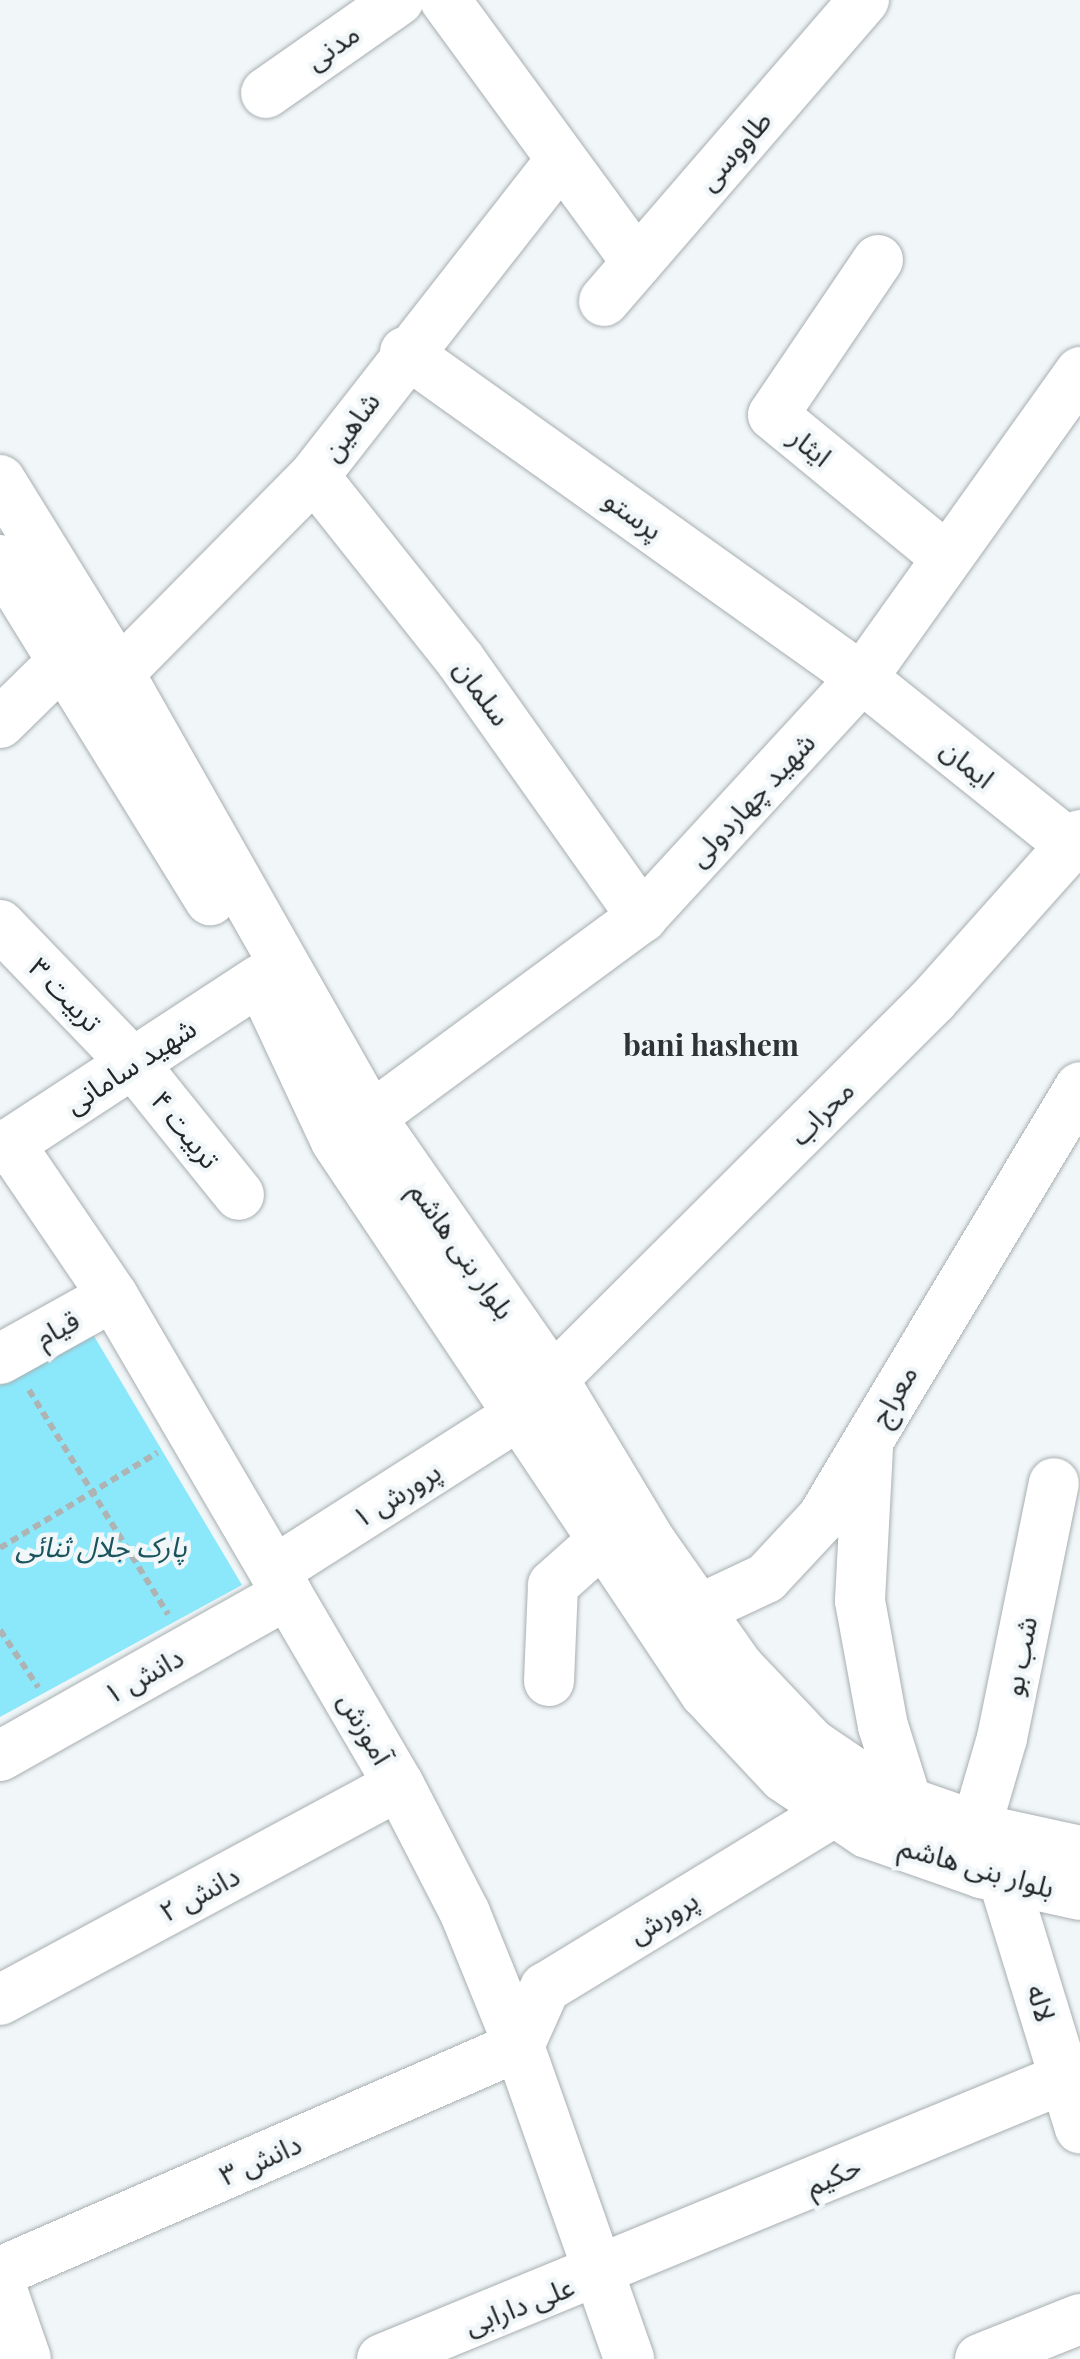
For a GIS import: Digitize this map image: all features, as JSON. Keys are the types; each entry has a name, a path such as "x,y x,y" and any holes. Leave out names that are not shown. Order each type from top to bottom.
{"street":[{"name":"مدنی","path":"266,92 399,0"},
{"path":"445,0 637,262"},
{"name":"طاووسی","path":"604,301 864,0"},
{"name":"شاهین","path":"119,673 314,476 405,352 560,161"},
{"name":"ایثار","path":"878,260 774,415 946,556"},
{"name":"پرستو","path":"405,352 862,678"},
{"name":"شهید چهاردولی","path":"354,1130 642,917 862,678 1080,372"},
{"name":"سلمان","path":"314,476 462,660 642,917"},
{"name":"بلوار بنی هاشم","path":"0,480 119,673 354,1130 552,1379 698,1610 738,1666 812,1744 907,1802 976,1826 1080,1852"},
{"name":"بلوار بنی هاشم","path":"0,560 354,1130 517,1416 705,1693 784,1777 868,1833 1003,1878 1080,1894"},
{"path":"0,723 63,661"},
{"name":"ایمان","path":"862,678 1078,843"},
{"name":"محراب","path":"552,1379 934,1000 1078,843"},
{"name":"تربیت ۳","path":"0,925 133,1063"},
{"name":"شهید سامانی","path":"5,1146 260,980"},
{"name":"تربیت ۴","path":"133,1063 238,1194"},
{"name":"معراج","path":"907,1802 882,1726 860,1601 869,1437 1080,1086"},
{"name":"آموزش","path":"5,1146 113,1296 399,1785 465,1914 519,2046 629,2359"},
{"name":"قیام","path":"3,1358 113,1296"},
{"name":"پرورش ۱","path":"280,1582 517,1416"},
{"path":"698,1610 766,1578 822,1518 869,1437"},
{"name":"شب بو","path":"976,1826 996,1766 1054,1483"},
{"path":"549,1681 553,1584 600,1543"},
{"name":"دانش ۱","path":"0,1756 190,1648 280,1582"},
{"name":"دانش ۲","path":"0,2000 399,1785"},
{"name":"پرورش","path":"519,2046 545,1988 835,1811"},
{"name":"لاله","path":"1003,1878 1080,2128"},
{"name":"دانش ۳","path":"0,2272 519,2046"},
{"name":"حکیم","path":"600,2273 1065,2078"},
{"name":"علی دارابی","path":"382,2359 600,2273"},
{"path":"0,2284 26,2359"},
{"path":"980,2359 1080,2319"}],"path":[{"path":"3,1358 93,1492 190,1648"},
{"path":"0,1548 192,1432"},
{"path":"0,1630 61,1722"}],"green space":[{"name":"پارک جلال ثنائی","path":"91,1331 242,1585 0,1717 0,1385"}],"district":[{"name":"bani hashem","path":"711,1044"}]}
